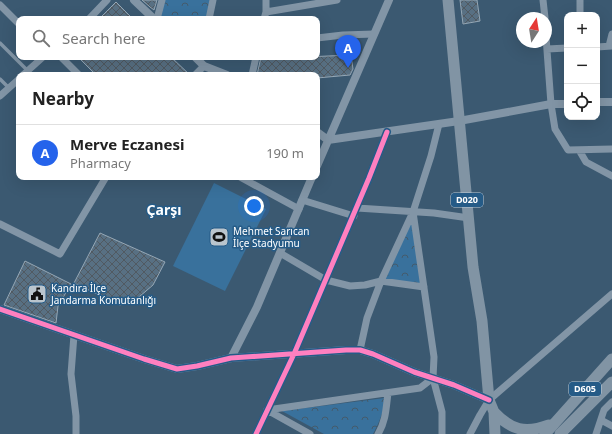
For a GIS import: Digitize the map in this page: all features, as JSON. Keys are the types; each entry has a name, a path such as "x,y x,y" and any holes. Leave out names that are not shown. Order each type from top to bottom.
{"main road":[{"name":"D020","path":"448,0 473,267 482,320 489,400 487,412 488,434"},
{"name":"D605","path":"545,434 612,359"},
{"name":"D605","path":"560,434 612,382"},
{"name":"D020","path":"489,400 494,412 495,434"},
{"path":"494,412 515,432 530,434 543,430 558,419"}],"street":[{"path":"92,16 107,0"},
{"path":"134,0 152,16"},
{"path":"156,16 162,0"},
{"path":"210,16 213,0"},
{"path":"266,0 265,15 337,0"},
{"path":"320,159 389,0"},
{"path":"543,0 544,12"},
{"path":"580,0 580,12"},
{"path":"0,5 16,21"},
{"path":"320,38 374,34"},
{"path":"600,46 611,46 612,34"},
{"path":"564,48 547,49 551,104 555,129 568,150 612,149"},
{"path":"27,72 40,60"},
{"path":"64,60 77,72"},
{"path":"199,60 204,66 219,72"},
{"path":"253,72 255,60"},
{"path":"198,72 204,66"},
{"path":"0,96 16,82"},
{"path":"600,102 612,102"},
{"path":"320,134 328,140 459,121 551,104 564,104"},
{"path":"360,350 367,318 381,281 413,212 431,156 439,124"},
{"path":"256,434 294,354 354,216 370,178 386,132"},
{"path":"579,150 586,162 612,176"},
{"path":"0,224 60,254 104,180"},
{"path":"250,180 299,209"},
{"path":"232,358 257,307 311,180"},
{"path":"302,200 354,216"},
{"path":"357,208 469,218"},
{"path":"413,212 434,357 433,378 442,412 442,434"},
{"path":"280,253 326,280 350,286 365,285 381,281 424,287"},
{"path":"470,434 489,400 612,294"},
{"path":"0,309 144,359 177,368 197,366 232,358 360,350 373,354 414,372 454,385 489,400"},
{"path":"74,335 71,374 76,416 76,434"},
{"path":"267,410 420,388 433,378"},
{"path":"378,434 386,415 388,393"},
{"path":"596,434 604,410 612,402"},
{"path":"267,410 310,434"},
{"path":"601,420 612,426"}],"lane":[{"path":"0,43 25,72"},
{"path":"0,79 9,88"}],"green space":[{"path":"162,0 213,0 210,16 158,16"},
{"name":"Mehmet Sarıcan İlçe Stadyumu","path":"214,183 266,209 225,291 173,266"},
{"path":"413,212 424,287 381,281"},
{"path":"385,398 381,417 373,434 324,434 282,411"}],"building":[{"path":"142,0 157,0 154,10 150,7"},
{"path":"460,0 477,0 480,21 463,24"},
{"path":"116,2 130,16 102,16"},
{"path":"351,55 353,69 350,75 320,78 320,72 258,72 260,60 320,60 320,56"},
{"path":"81,60 174,60 187,72 93,72"},
{"path":"100,233 165,262 153,285 139,297 120,305 74,283"},
{"name":"Kandıra İlçe Jandarma Komutanlığı","path":"25,261 71,284 58,306 56,323 4,305"}],"cycle path":[{"path":"256,434 294,354 387,132"},
{"path":"0,309 177,369 231,358 360,350 373,354 414,372 454,385 489,400"}],"place":[{"name":"Merve Eczanesi","path":"348,68"},
{"name":"Mehmet Sarıcan İlçe Stadyumu","path":"219,237"},
{"name":"Kandıra İlçe Jandarma Komutanlığı","path":"37,294"}],"district":[{"name":"Çarşı","path":"164,210"}]}
